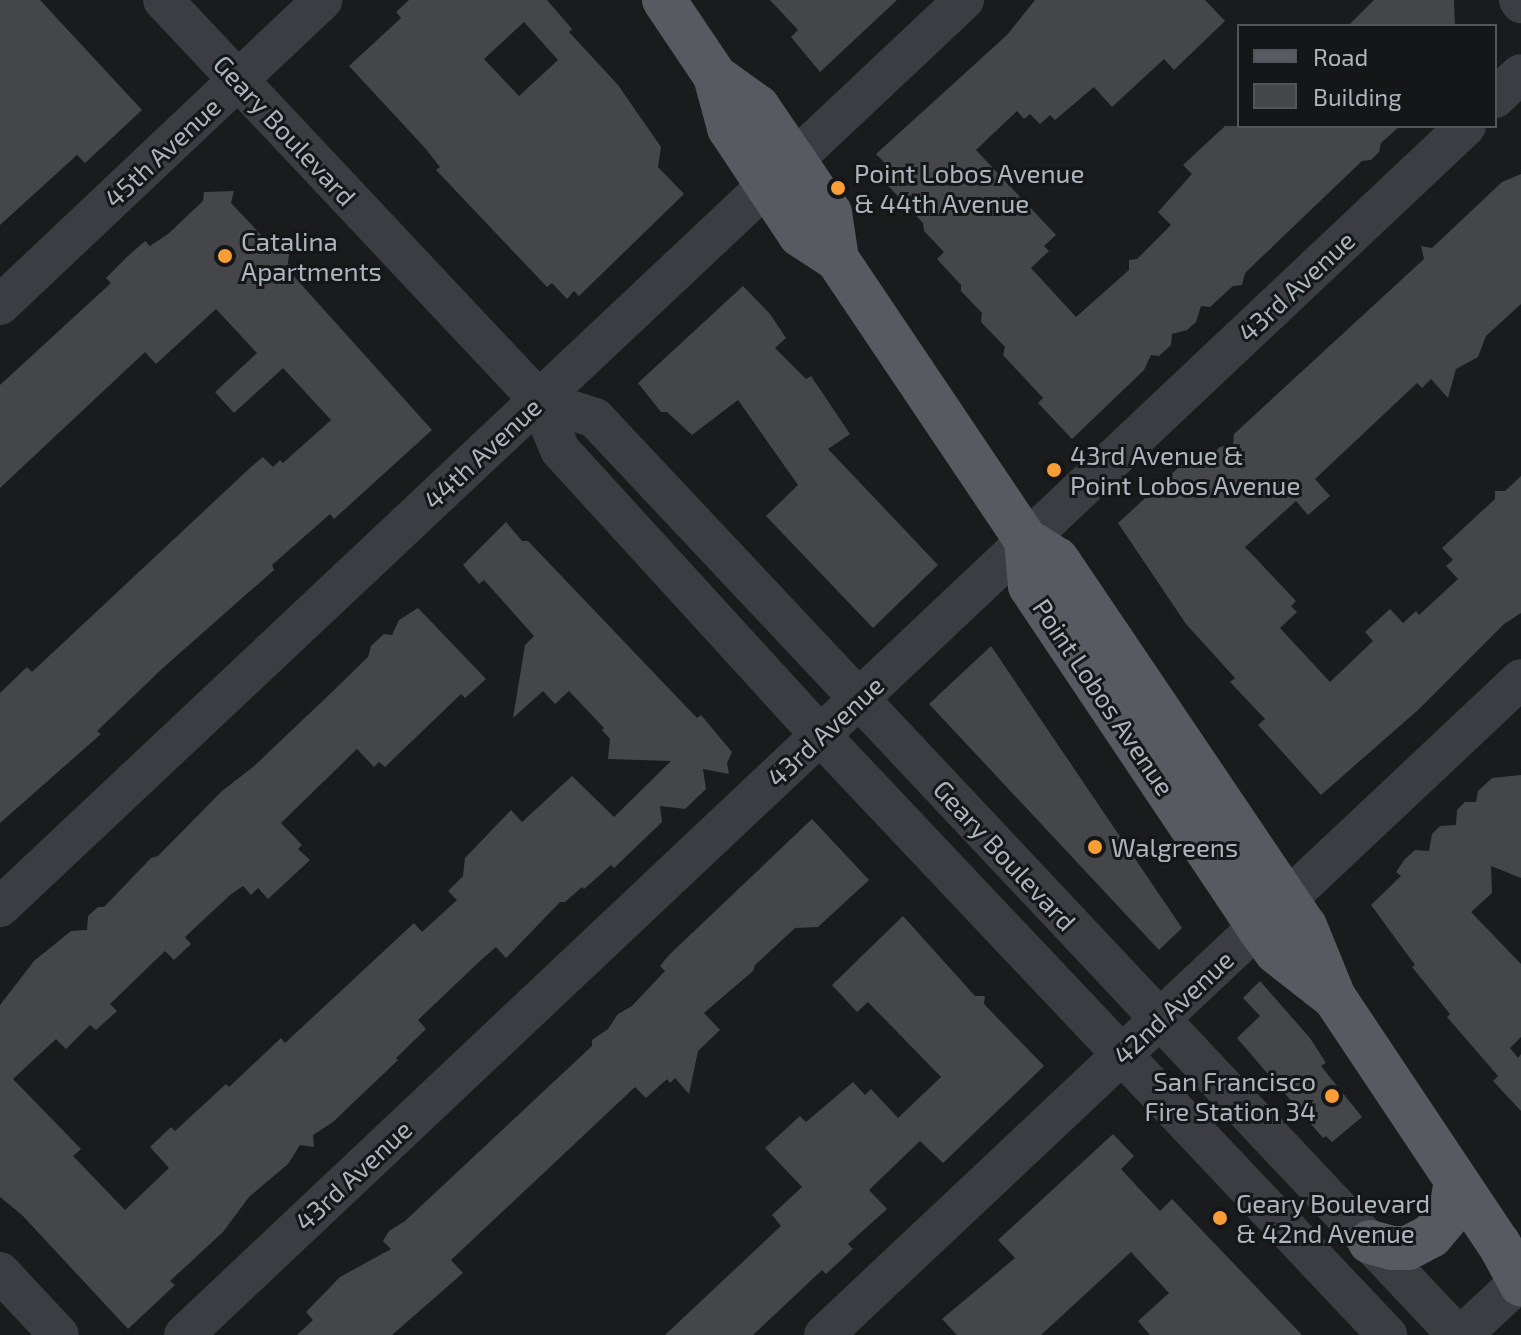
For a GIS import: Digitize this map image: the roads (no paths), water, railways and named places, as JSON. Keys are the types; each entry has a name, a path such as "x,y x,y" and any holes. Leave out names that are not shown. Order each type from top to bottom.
{"main road":[{"name":"Point Lobos Avenue","path":"664,0 715,76 729,128 781,172 800,235 837,259 1026,540 1030,586 1272,913"},
{"path":"1272,913 1276,952 1334,997 1521,1281"},
{"path":"1370,1242 1408,1248 1431,1236 1450,1213 1456,1183"}],"street":[{"name":"Geary Boulevard","path":"163,0 539,400 560,450 820,735 1387,1335"},
{"name":"45th Avenue","path":"0,305 323,0"},
{"name":"44th Avenue","path":"0,907 964,0"},
{"path":"1497,96 1521,74"},
{"name":"43rd Avenue","path":"184,1335 1464,128"},
{"name":"Geary Boulevard","path":"539,400 595,418 1460,1335"},
{"name":"42nd Avenue","path":"824,1335 1521,679"},
{"path":"0,1272 59,1335"},
{"path":"1460,1335 1521,1281"}],"place":[{"name":"Point Lobos Avenue & 44th Avenue","path":"838,188"},
{"name":"Catalina Apartments","path":"225,256"},
{"name":"43rd Avenue & Point Lobos Avenue","path":"1054,470"},
{"name":"Walgreens","path":"1095,847"},
{"name":"San Francisco Fire Station 34","path":"1332,1096"},
{"name":"Geary Boulevard & 42nd Avenue","path":"1220,1218"}]}
